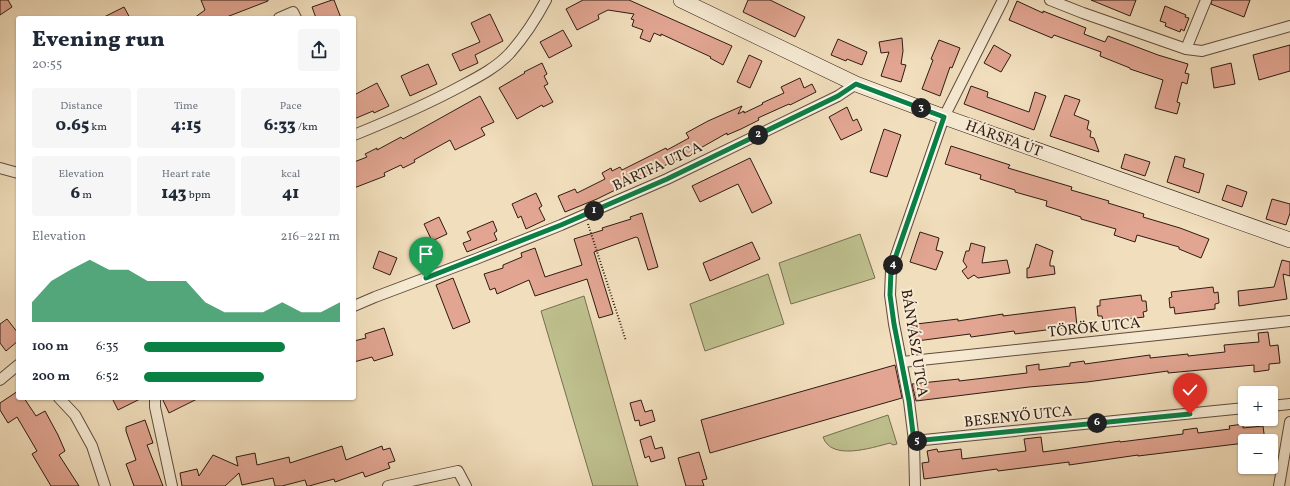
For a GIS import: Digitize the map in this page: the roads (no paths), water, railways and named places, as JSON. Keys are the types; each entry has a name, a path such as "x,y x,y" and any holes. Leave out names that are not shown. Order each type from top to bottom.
{"street":[{"path":"356,134 444,96 487,72 510,54 532,27 546,0"},
{"name":"HÁRSFA ÚT","path":"681,0 856,84 944,117 1290,240"},
{"name":"BÁNYÁSZ UTCA","path":"915,486 914,441 909,401 890,295 891,270 944,117 1003,0"},
{"path":"1050,0 1186,49 1202,51 1290,26"},
{"path":"1186,49 1206,0"},
{"path":"284,16 293,12 295,16"},
{"name":"BÁRTFA UTCA","path":"356,305 585,215 667,179 838,96 856,84"},
{"path":"0,168 16,172"},
{"name":"TÖRÖK UTCA","path":"902,362 1290,321"},
{"path":"0,380 16,366"},
{"path":"61,400 75,415 92,446 105,486"},
{"path":"155,400 155,408 172,486"},
{"path":"1278,405 1290,404"},
{"name":"BESENYŐ UTCA","path":"914,441 1238,409"},
{"path":"1279,486 1290,422"},
{"path":"388,486 425,482 458,471 466,486"}]}
